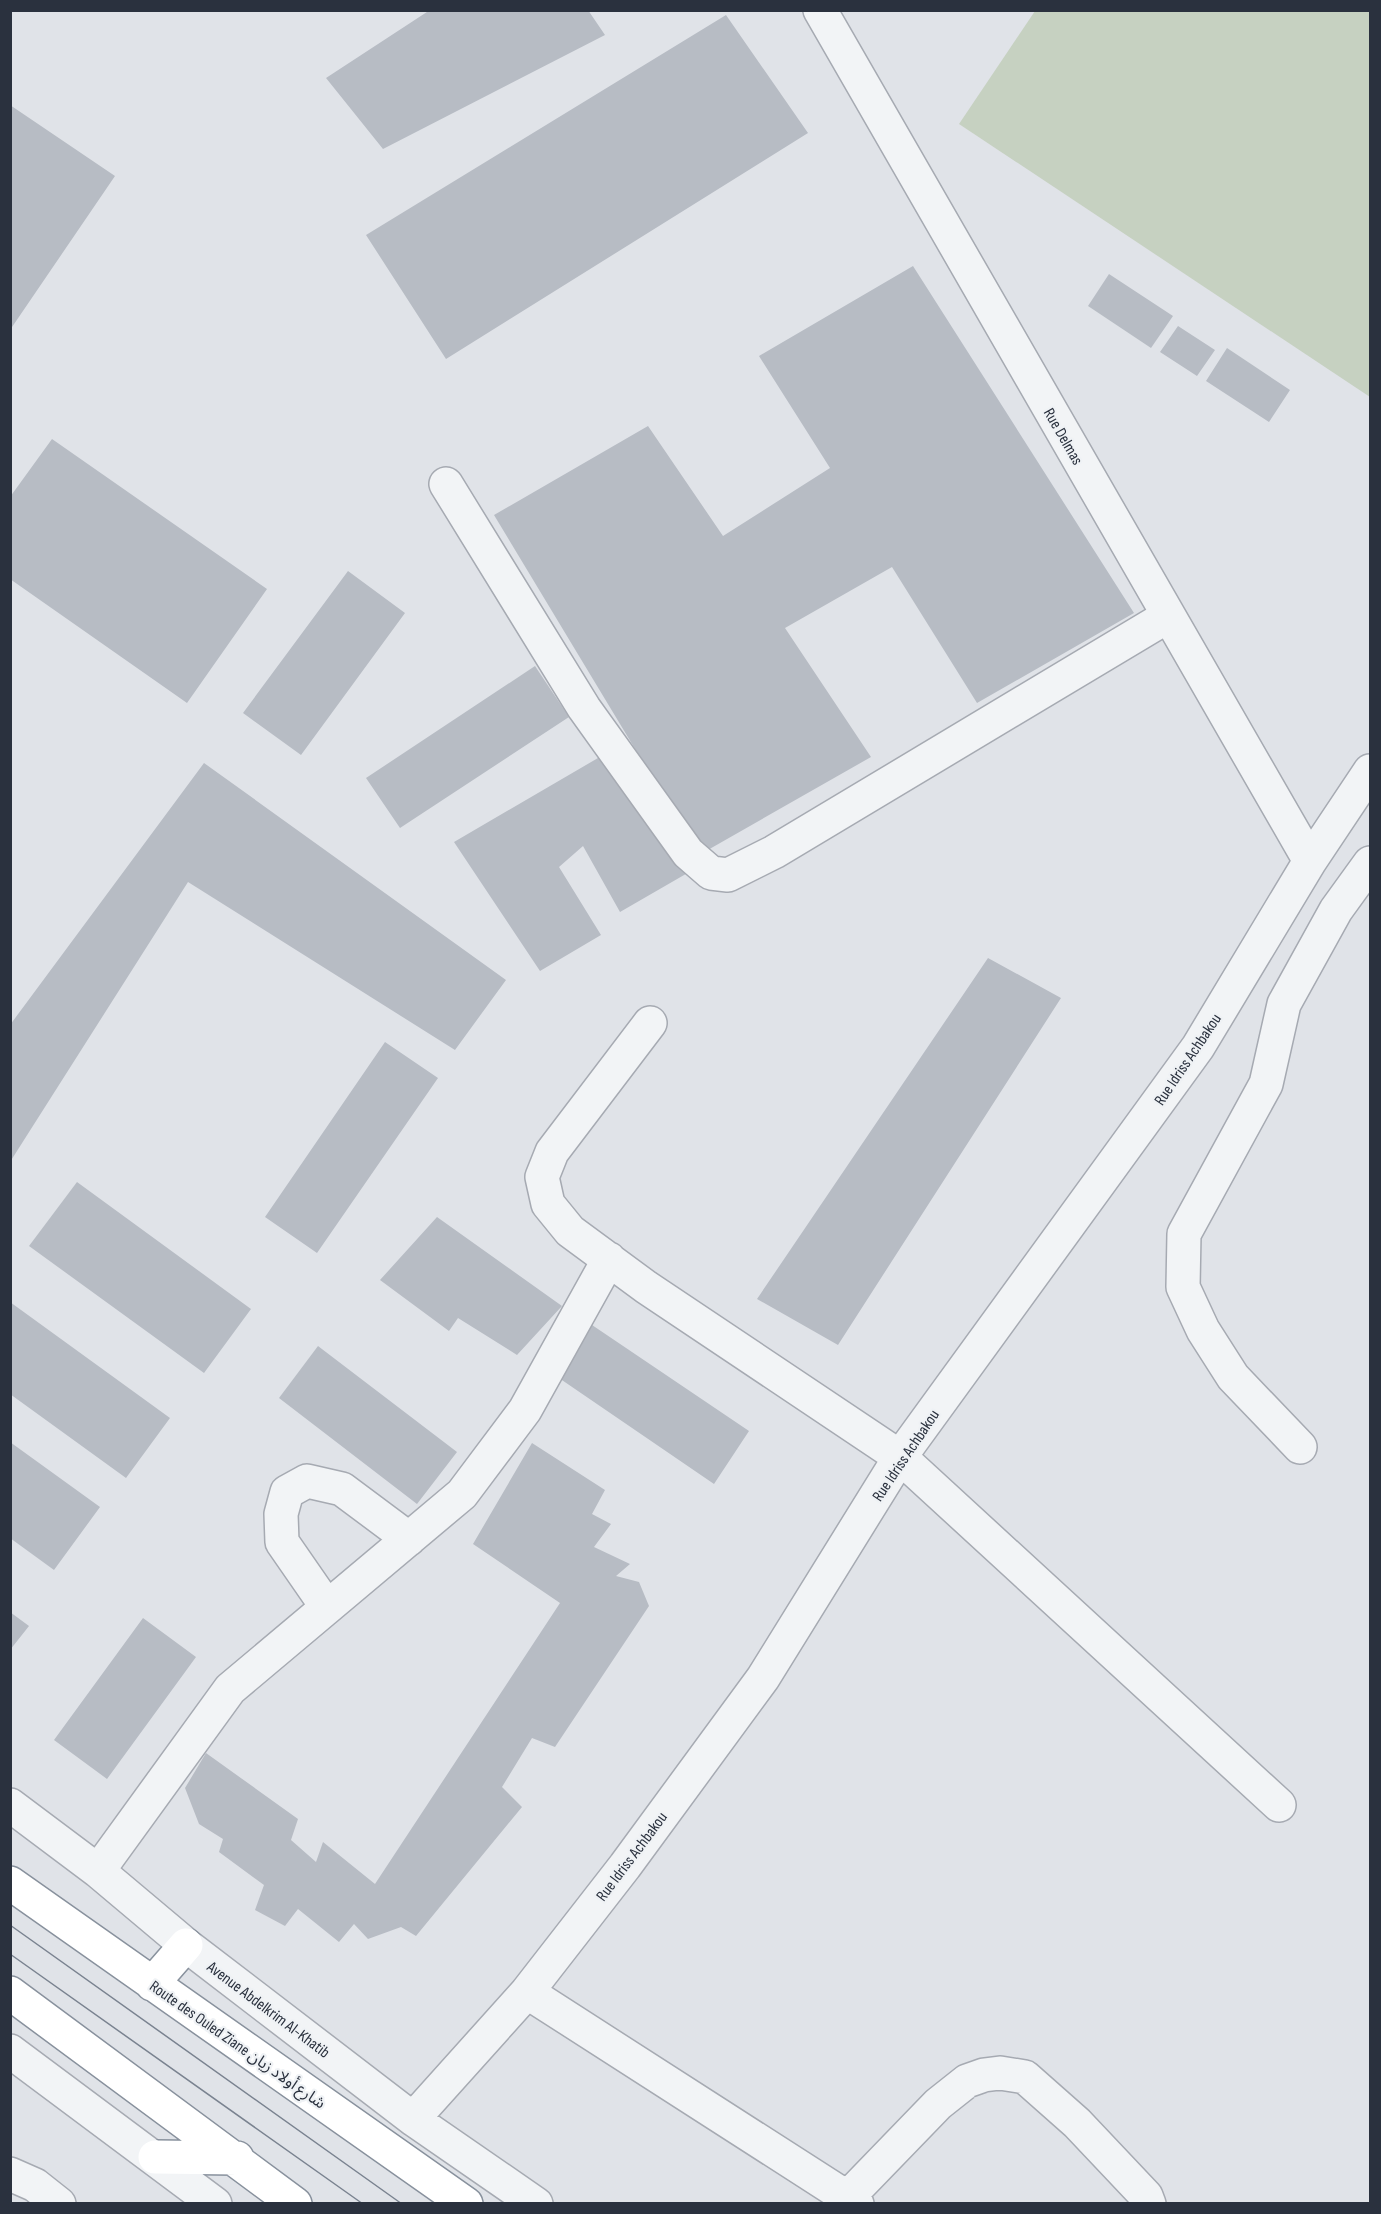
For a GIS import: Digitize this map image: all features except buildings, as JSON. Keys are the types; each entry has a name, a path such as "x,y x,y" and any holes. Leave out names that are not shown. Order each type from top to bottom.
{"highway":[{"name":"Route des Ouled Ziane شارع أولاد زيان","path":"10,1883 466,2204"},
{"path":"152,1984 186,1945"},
{"path":"10,1993 237,2158 295,2204"},
{"path":"155,2157 237,2158"}],"street":[{"name":"Rue Delmas","path":"820,10 1310,861"},
{"path":"446,484 584,708 687,853 711,873 728,875 774,852 1168,616"},
{"name":"Rue Idriss Achbakou","path":"413,2119 527,1992 625,1866 764,1678 900,1457 1198,1047 1310,861 1371,771"},
{"path":"1300,1447 1233,1377 1203,1330 1183,1287 1184,1234 1266,1084 1284,1004 1336,910 1371,863"},
{"path":"650,1023 552,1152 542,1178 548,1204 570,1231 900,1457 1279,1805"},
{"path":"98,1871 230,1689 462,1494 525,1410 609,1259"},
{"path":"327,1607 282,1542 280,1514 287,1492 307,1481 342,1489 409,1539"},
{"name":"Avenue Abdelkrim Al-Khatib","path":"10,1804 98,1871 186,1945 413,2119 536,2204"},
{"path":"527,1992 853,2200 938,2104 966,2081 984,2074 1000,2073 1024,2077 1077,2122 1146,2196 1149,2204"},
{"path":"10,2051 215,2204"},
{"path":"10,2174 35,2185 58,2204"}],"green space":[{"path":"1035,11 1370,11 1370,397 959,124"}],"tram line":[{"path":"10,1925 402,2204"},
{"path":"10,1954 363,2204"}]}
